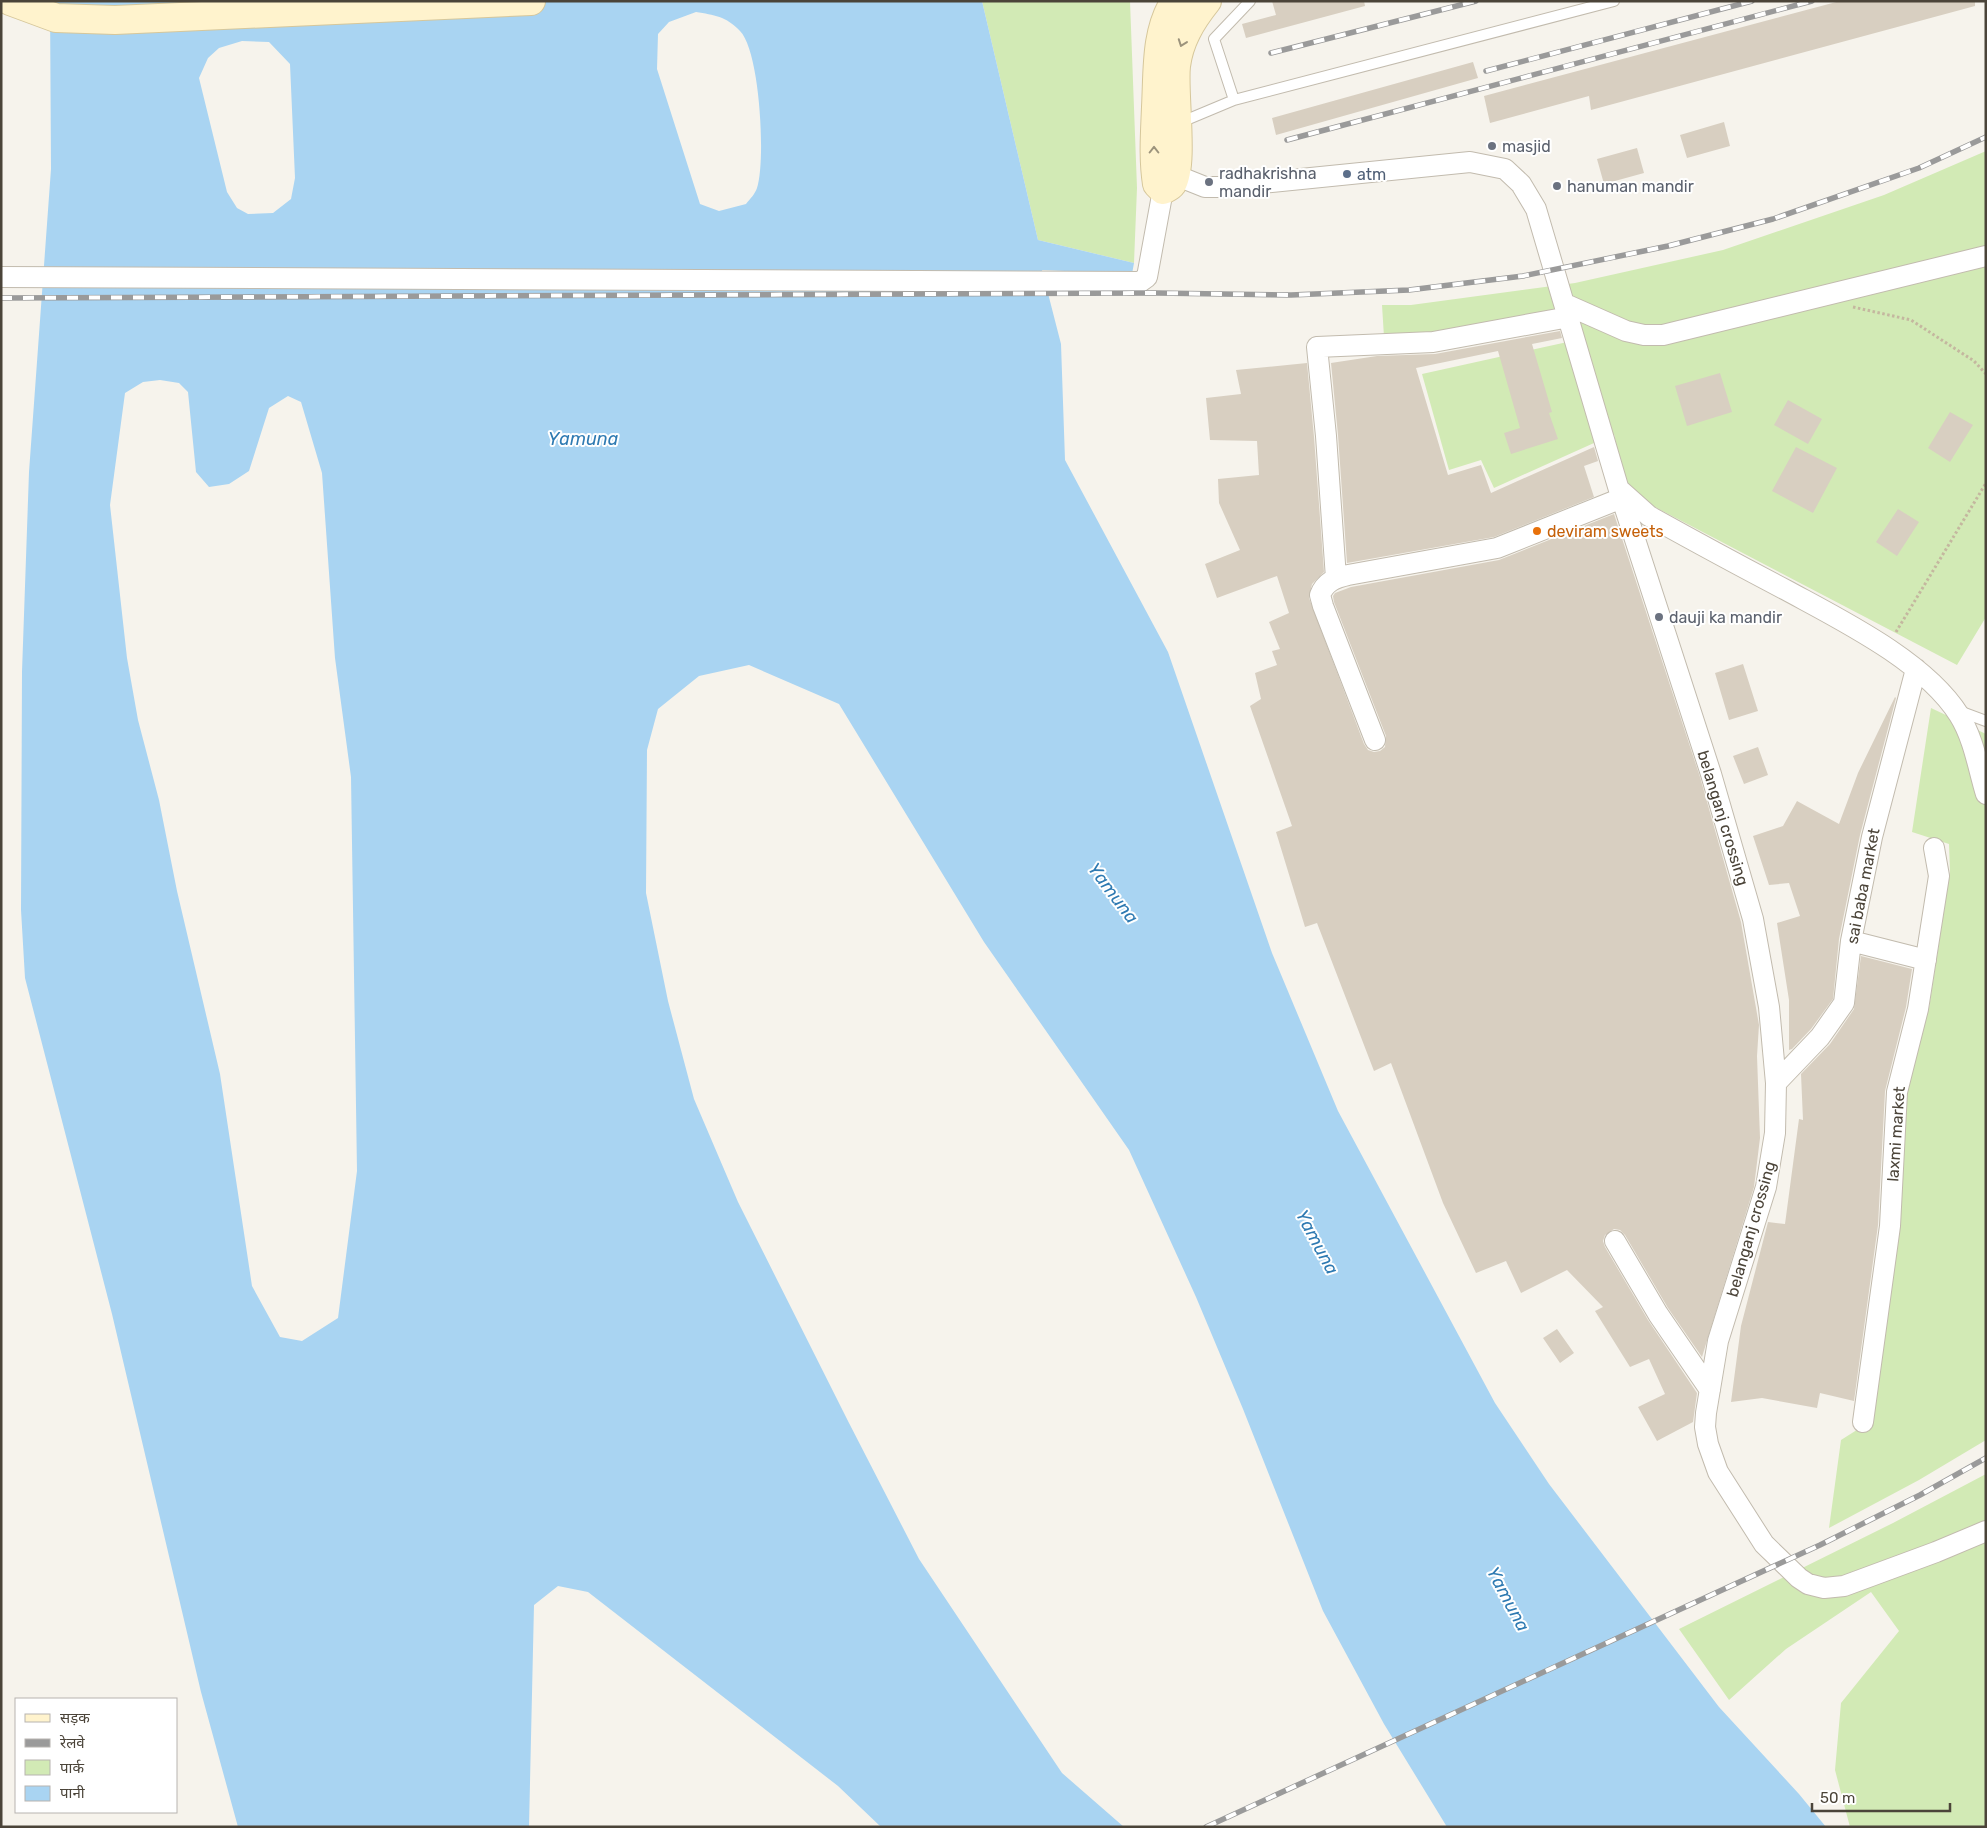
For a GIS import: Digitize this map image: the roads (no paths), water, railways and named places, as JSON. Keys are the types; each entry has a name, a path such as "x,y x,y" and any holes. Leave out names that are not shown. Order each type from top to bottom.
{"main road":[{"path":"10,1 56,18 115,20 530,1"},
{"path":"1175,1 1168,12 1159,43 1167,82 1177,124 1177,161 1169,183 1157,184 1153,148 1167,82 1176,67 1180,45 1191,21 1206,1"}],"street":[{"name":"belanganj crossing","path":"1169,183 1205,187 1470,162 1505,169 1520,184 1536,209 1620,494 1710,774 1753,919 1769,1007 1776,1083 1775,1133 1766,1187 1718,1341 1705,1428 1708,1444 1718,1472 1764,1544 1799,1578 1808,1584 1824,1588 1844,1586 1936,1552 1986,1531"},
{"path":"1,277 1140,282 1147,277 1169,183"},
{"path":"1336,578 1326,436 1317,348 1433,342 1567,311 1626,331 1644,335 1663,335 1986,256"},
{"path":"1375,740 1340,652 1320,595 1324,586 1336,578 1497,548 1620,494 1649,516 1857,629 1916,669 1943,694 1964,725 1971,742 1986,794"},
{"name":"sai baba market","path":"1776,1083 1820,1037 1844,1003 1851,941 1872,838 1916,669"},
{"name":"laxmi market","path":"1863,1422 1890,1226 1897,1092 1918,1010 1939,876 1934,848"},
{"path":"1851,941 1926,960"},
{"path":"1615,1241 1658,1314 1710,1390"}],"lane":[{"path":"1234,100 1214,39 1250,1"},
{"path":"1177,124 1234,100 1614,1"},
{"path":"1954,708 1986,721"}],"water":[{"name":"Yamuna","path":"50,1 982,1 1038,240 1134,263 1132,274 1042,270 1061,344 1065,460 1168,652 1272,953 1338,1111 1495,1403 1549,1484 1719,1707 1799,1794 1826,1827 1447,1827 1384,1724 1323,1611 1243,1409 1196,1297 1129,1150 984,942 839,704 749,665 699,676 658,709 647,750 646,893 668,1001 694,1099 738,1202 919,1559 1062,1773 1124,1827 881,1827 838,1786 588,1592 558,1586 534,1605 529,1827 238,1827 201,1692 112,1314 25,978 21,910 22,672 29,472 51,169","holes":["696,12 725,19 740,31 747,42 757,82 761,132 760,174 757,188 746,204 719,211 700,204 657,69 658,34 669,22","242,41 269,42 290,64 295,178 291,199 273,213 248,214 237,208 227,192 199,78 208,58 219,48","160,380 179,383 188,392 196,472 209,487 229,484 249,471 269,408 288,396 301,402 322,473 335,658 351,777 357,1171 338,1318 302,1341 280,1337 252,1286 220,1074 177,891 159,800 138,720 127,658 110,505 125,393 143,382"]}],"railway":[{"path":"1271,53 1476,1"},
{"path":"1486,71 1752,1"},
{"path":"1287,140 1812,1"},
{"path":"1,298 1156,293 1291,295 1409,290 1523,276 1668,246 1773,219 1919,168 1986,137"},
{"path":"1206,1827 1820,1545 1920,1495 1986,1458"}],"place":[{"name":"masjid","path":"1492,146"},
{"name":"atm","path":"1347,174"},
{"name":"radhakrishna mandir","path":"1209,182"},
{"name":"hanuman mandir","path":"1557,186"},
{"name":"deviram sweets","path":"1537,531"},
{"name":"dauji ka mandir","path":"1659,617"}]}
